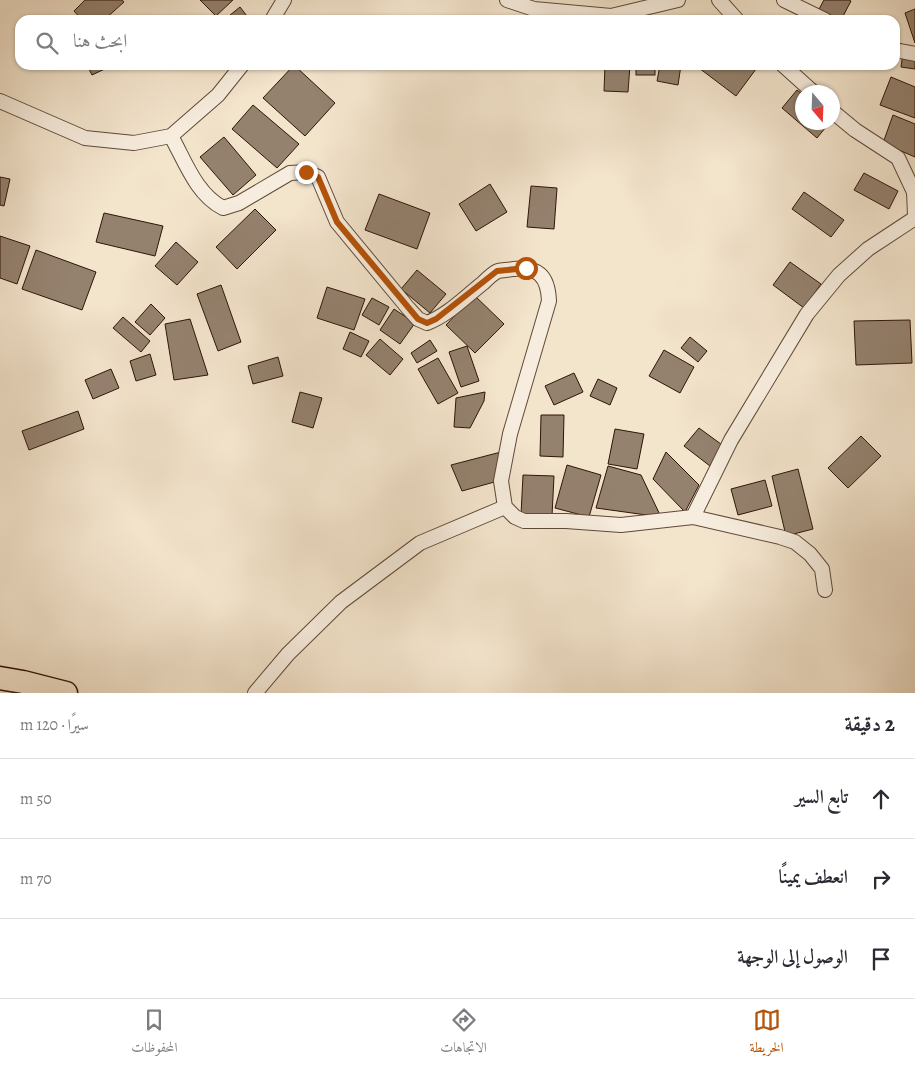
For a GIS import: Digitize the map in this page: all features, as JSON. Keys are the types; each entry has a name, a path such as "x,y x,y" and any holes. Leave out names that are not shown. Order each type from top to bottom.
{"main road":[{"path":"0,678 66,693"}],"street":[{"path":"275,15 284,0"},
{"path":"507,0 534,9 600,15"},
{"path":"615,15 678,0"},
{"path":"719,0 732,15"},
{"path":"784,0 815,15"},
{"path":"900,51 915,54"},
{"path":"0,101 85,138 134,143 171,136 218,95 238,70"},
{"path":"788,70 804,85"},
{"path":"693,517 731,440 807,314 839,275 868,249 915,216 915,192 898,158 855,130 840,118"},
{"path":"171,136 200,190 212,202 223,208 239,203 290,173 306,172 318,177 337,222 413,314 418,319 427,323 448,311 497,271 526,268 536,271 544,280 548,289 549,301 510,434 501,481 505,507 515,517 524,520 622,525 693,517 780,537 795,542 810,554 822,569 825,590"},
{"path":"255,693 288,654 340,602 420,543 505,507"}],"building":[{"path":"85,0 122,0 124,2 110,15 78,15 74,11"},
{"path":"200,0 233,0 217,15"},
{"path":"824,0 851,1 844,15 816,15"},
{"path":"240,7 246,15 230,15"},
{"path":"915,9 915,43 905,13"},
{"path":"904,46 915,48 915,69 901,67"},
{"path":"90,70 102,70 92,75"},
{"path":"289,70 299,70 335,103 305,136 263,98"},
{"path":"605,70 630,70 628,92 604,91"},
{"path":"636,70 655,70 655,75 636,75"},
{"path":"659,70 680,70 678,85 657,81"},
{"path":"702,70 755,70 736,96"},
{"path":"891,77 915,87 915,118 880,105"},
{"path":"795,92 795,119 782,108"},
{"path":"253,105 299,144 277,168 232,129"},
{"path":"893,115 915,124 915,157 883,143"},
{"path":"808,130 824,130 817,138"},
{"path":"224,137 256,175 233,195 200,157"},
{"path":"864,173 898,191 889,209 854,190"},
{"path":"0,177 10,179 4,206 0,205"},
{"path":"490,184 507,212 476,231 459,204"},
{"path":"531,186 557,188 554,229 527,227"},
{"path":"804,192 844,220 831,237 792,209"},
{"path":"379,194 430,213 417,249 365,230"},
{"path":"255,209 276,230 237,269 216,247"},
{"path":"104,213 163,226 155,256 96,242"},
{"path":"0,236 30,246 17,284 0,278"},
{"path":"176,242 198,262 177,285 155,266"},
{"path":"36,250 96,272 82,310 22,289"},
{"path":"790,262 821,284 804,308 773,285"},
{"path":"417,270 446,294 430,313 401,289"},
{"path":"221,285 241,342 218,351 197,294"},
{"path":"327,287 365,299 354,330 317,318"},
{"path":"474,295 504,324 475,353 446,325"},
{"path":"372,298 389,307 379,325 362,315"},
{"path":"151,304 165,318 150,335 135,322"},
{"path":"394,309 415,323 400,344 380,330"},
{"path":"123,317 150,341 141,352 113,328"},
{"path":"190,319 208,375 174,380 165,324"},
{"path":"910,320 912,363 856,365 854,321"},
{"path":"350,332 369,341 361,357 343,349"},
{"path":"690,337 707,351 698,362 681,348"},
{"path":"380,339 403,359 390,375 366,355"},
{"path":"430,340 437,351 417,363 411,353"},
{"path":"467,346 479,381 461,387 449,352"},
{"path":"664,350 694,367 680,393 649,376"},
{"path":"150,354 156,375 136,381 130,361"},
{"path":"278,357 283,376 253,384 248,366"},
{"path":"438,358 458,393 438,404 418,369"},
{"path":"111,369 119,388 93,399 85,380"},
{"path":"574,373 583,392 554,405 545,386"},
{"path":"598,379 617,388 610,405 590,396"},
{"path":"300,392 322,398 313,428 292,422"},
{"path":"485,392 484,401 470,428 454,427 456,398"},
{"path":"78,411 84,429 29,450 22,431"},
{"path":"541,415 564,415 563,457 540,456"},
{"path":"699,428 725,447 710,466 684,446"},
{"path":"615,429 644,434 637,469 608,464"},
{"path":"861,436 881,456 848,488 828,468"},
{"path":"501,452 498,481 462,491 451,465"},
{"path":"666,452 699,485 685,512 653,479"},
{"path":"567,465 601,475 589,517 555,508"},
{"path":"608,466 641,475 661,517 596,508"},
{"path":"798,469 813,529 786,536 772,476"},
{"path":"523,475 554,476 552,516 521,515"},
{"path":"765,480 772,506 738,515 731,489"}],"route":[{"path":"306,172 318,177 337,222 408,308 418,319 427,323 448,311 497,271 526,268"}]}
